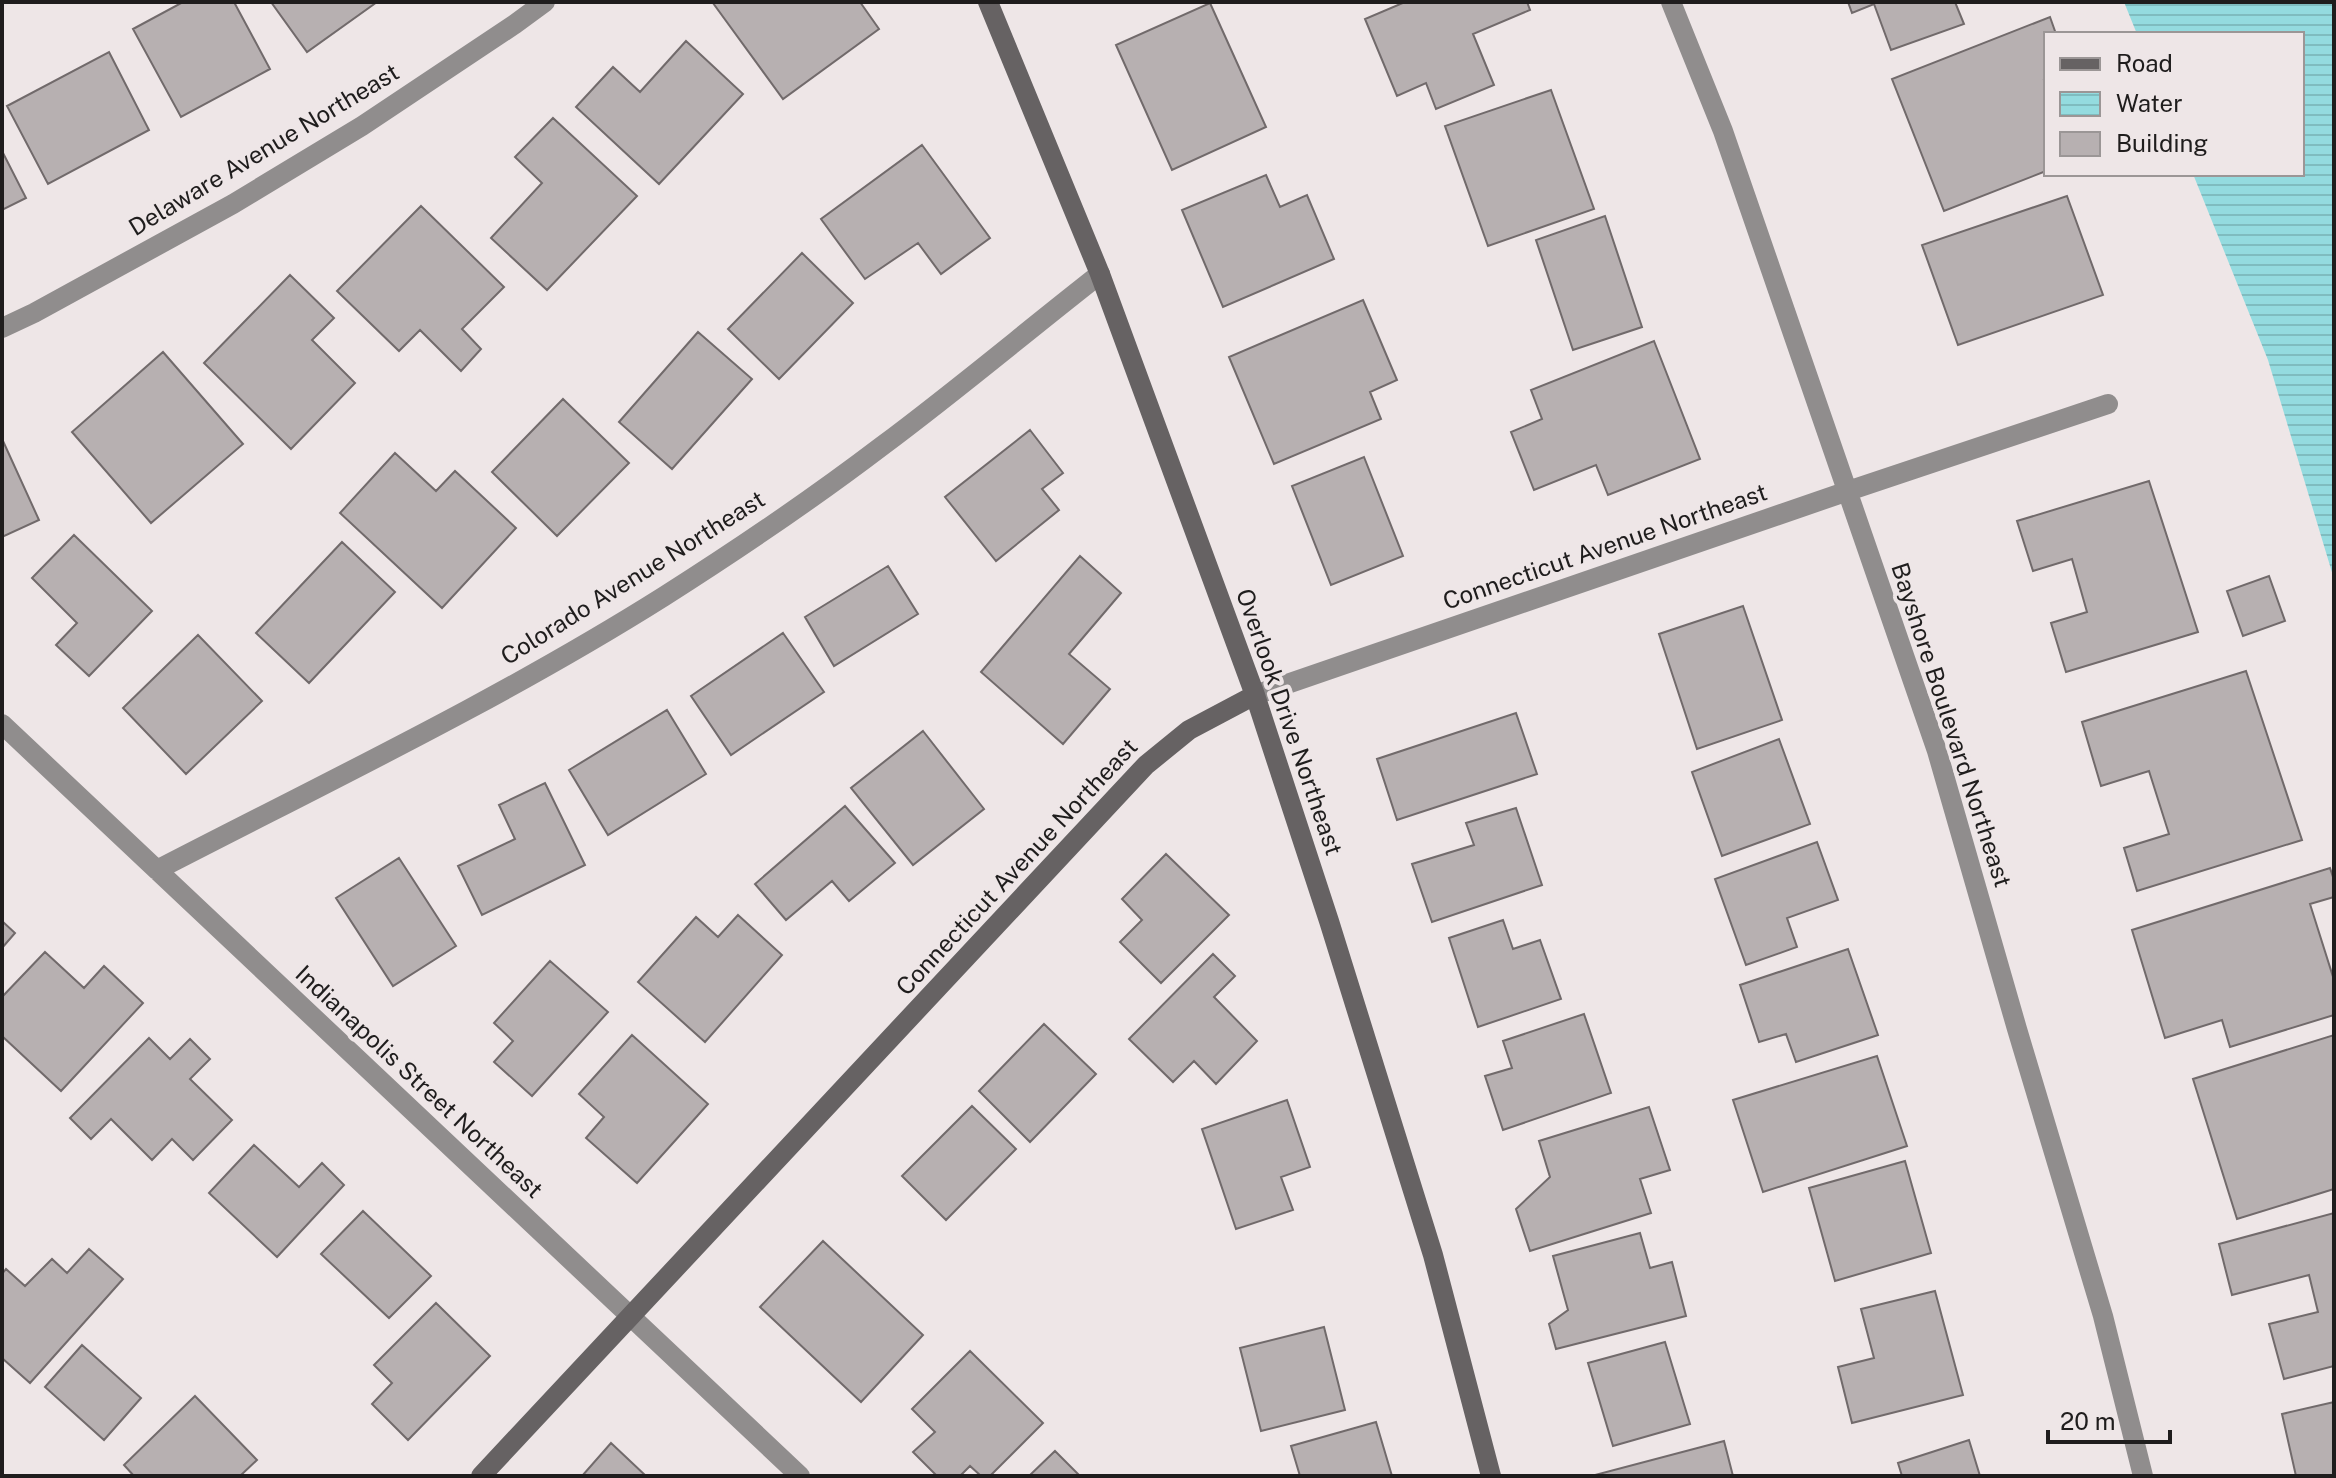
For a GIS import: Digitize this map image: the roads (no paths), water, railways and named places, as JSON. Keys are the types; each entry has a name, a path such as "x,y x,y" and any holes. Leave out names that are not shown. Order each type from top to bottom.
{"street":[{"name":"Delaware Avenue Northeast","path":"2,328 233,204 362,126 545,2"},
{"name":"Overlook Drive Northeast","path":"988,2 1100,274 1255,695 1428,1240 1491,1476"},
{"name":"Bayshore Boulevard Northeast","path":"1671,2 1723,131 1937,751 2103,1316 2143,1476"},
{"name":"Colorado Avenue Northeast","path":"157,870 444,721 661,598 778,521 882,446 1100,274"},
{"name":"Connecticut Avenue Northeast","path":"481,1476 1146,765 1189,730 1255,695 2108,404"},
{"name":"Indianapolis Street Northeast","path":"2,724 800,1476"}],"water":[{"path":"2124,2 2334,2 2334,579 2268,360 2194,176 2304,176 2304,32 2136,32"}]}
